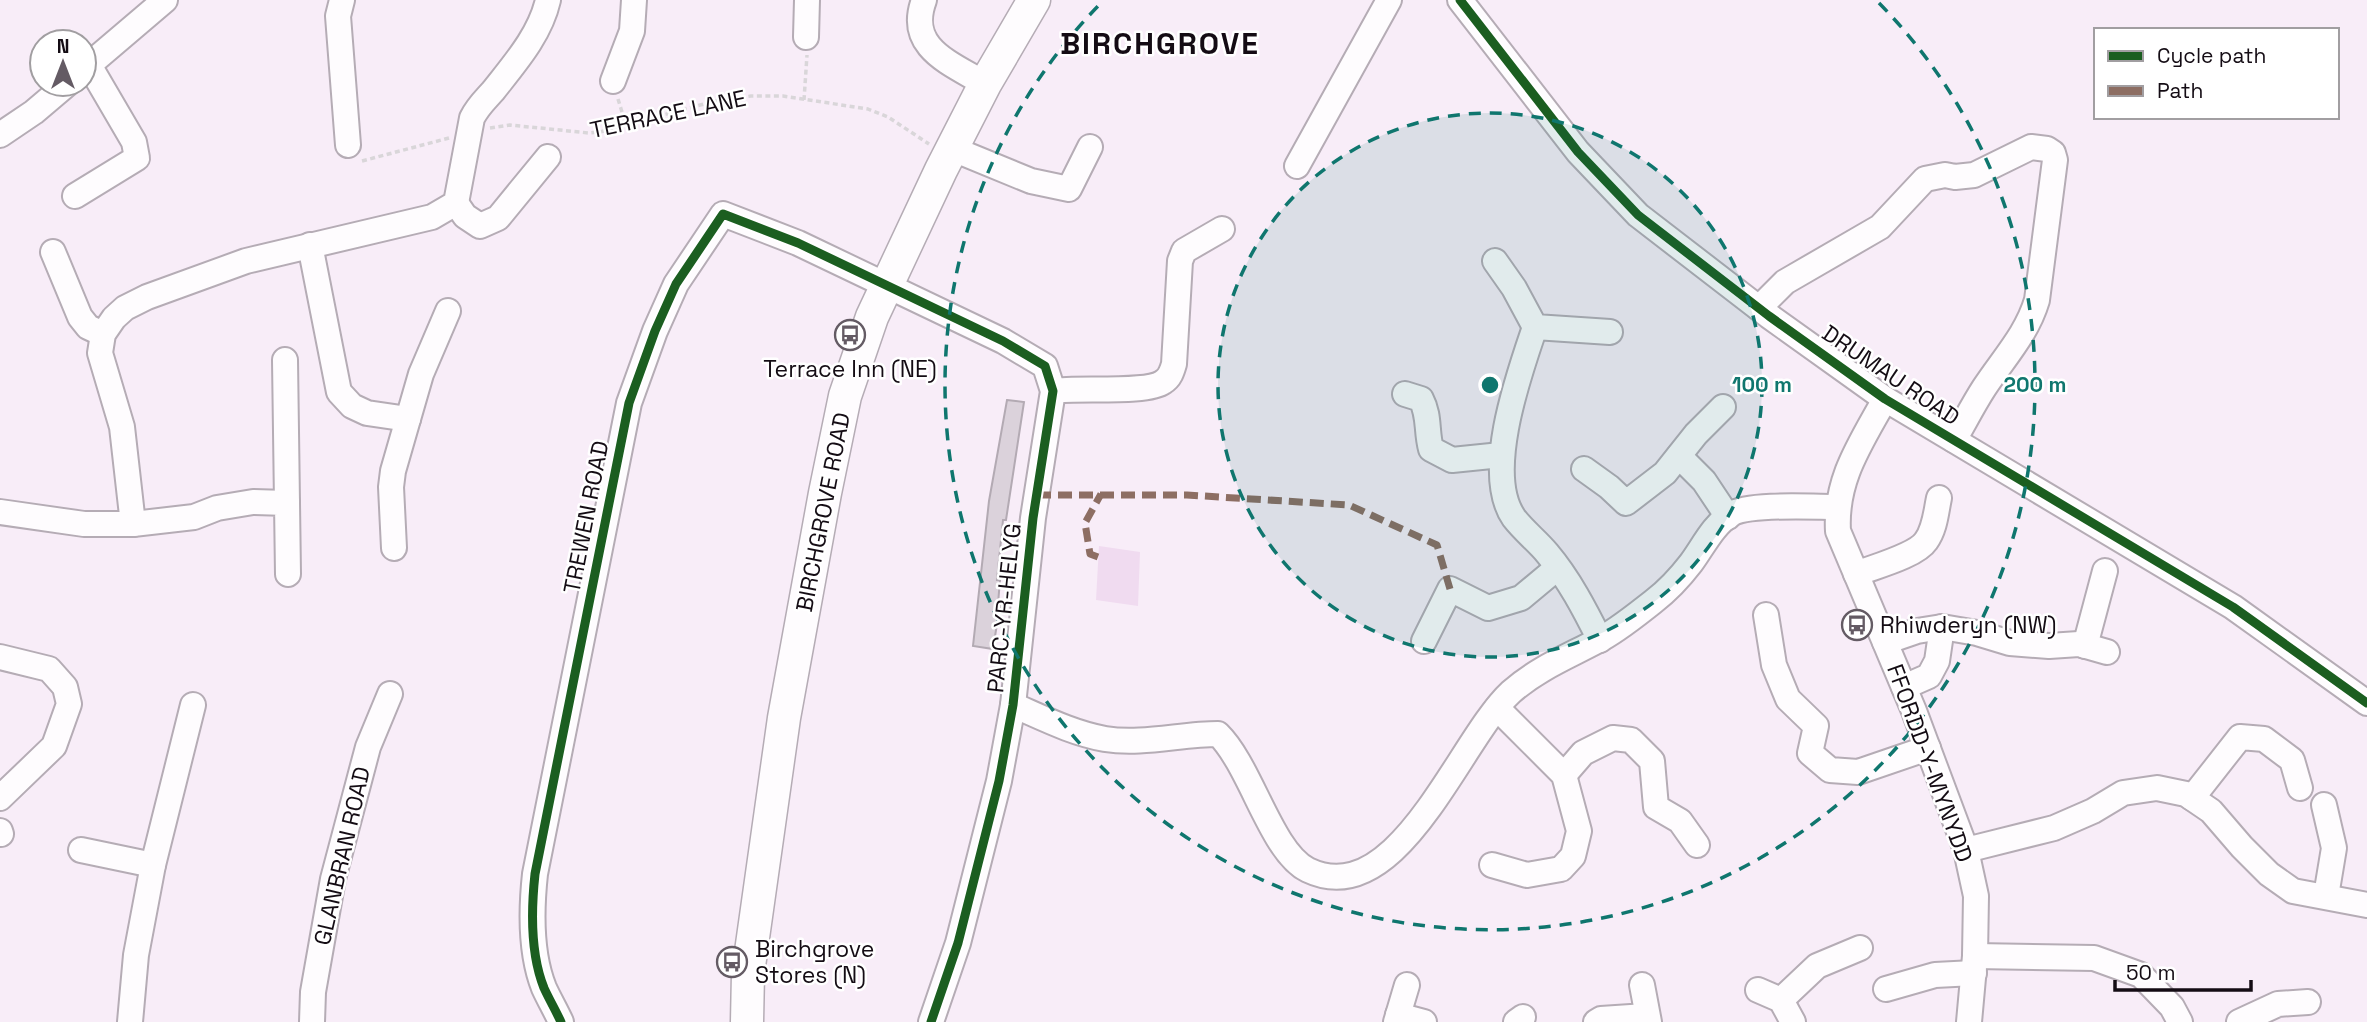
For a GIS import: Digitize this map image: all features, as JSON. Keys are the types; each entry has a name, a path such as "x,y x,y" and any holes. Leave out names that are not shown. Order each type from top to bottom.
{"main road":[{"name":"BIRCHGROVE ROAD","path":"747,1022 748,972 785,718 845,396 872,317 950,153 985,84 1034,0"}],"street":[{"path":"98,58 165,0"},
{"path":"342,0 338,16 348,145"},
{"path":"548,0 545,15 525,50 490,95 478,106 469,132 456,203 465,216 480,226 498,218 548,157"},
{"path":"613,80 632,31 634,0"},
{"path":"806,37 807,0"},
{"path":"924,0 918,26 927,46 985,84"},
{"path":"1297,166 1389,0"},
{"name":"DRUMAU ROAD","path":"1460,0 1578,152 1638,215 1759,308 1885,399 2233,607 2367,704"},
{"path":"75,196 137,158 134,142 98,85"},
{"path":"0,135 50,98"},
{"path":"950,153 1031,181 1069,189 1090,147"},
{"path":"1759,308 1785,282 1880,227 1925,179 1945,175 1974,175 2032,147 2047,149 2053,153 2055,160 2037,300 2012,349 1983,389 1954,440"},
{"path":"133,524 122,428 100,353 103,334 114,318 125,308 147,297 246,261 432,217 456,203"},
{"name":"TREWEN ROAD","path":"561,1022 543,986 534,942 531,909 535,874 629,403 655,331 676,285 723,214 798,243 888,287"},
{"path":"888,287 1003,341 1045,366 1053,391 1072,388 1144,388 1161,384 1170,375 1174,364 1180,261 1184,251 1222,229"},
{"path":"310,245 339,392 352,406 367,413 408,419"},
{"path":"53,252 80,317 88,327 103,334"},
{"path":"1495,261 1514,288 1535,327 1521,369 1501,455 1502,489 1513,517 1558,568 1600,640"},
{"path":"394,548 391,487 393,471 421,374 448,310"},
{"path":"1535,327 1610,332"},
{"path":"285,360 288,573"},
{"name":"PARC-YR-HELYG","path":"931,1022 961,929 999,781 1013,705 1033,518 1053,391"},
{"path":"1405,394 1422,399 1429,413 1427,434 1431,449 1452,460 1501,455"},
{"name":"FFORDD-Y-MYNYDD","path":"1885,399 1849,465 1837,507 1838,531 1904,687 1966,850 1976,897 1969,1022"},
{"path":"1584,469 1626,503 1665,473 1723,407"},
{"path":"1679,456 1704,481 1728,517"},
{"path":"1856,574 1906,555 1925,543 1933,526 1939,498"},
{"path":"0,512 84,524 133,524 194,517 217,508 253,502 287,503"},
{"path":"1013,705 1063,728 1106,739 1163,739 1218,734 1231,747 1282,844 1294,858 1306,869 1335,878 1350,877 1362,873 1392,850 1422,820 1483,724 1509,694 1535,672 1600,640 1656,600 1733,513 1752,509 1837,507"},
{"path":"1424,641 1450,589 1488,608 1521,598 1558,568"},
{"path":"1885,642 1917,631 1942,627 2010,643 2096,649 2105,571"},
{"path":"1766,615 1774,665 1788,699 1816,726 1810,754 1830,770 1858,772 1928,748"},
{"path":"1904,687 1929,676 1937,661 1942,627"},
{"path":"0,657 49,669 65,687 69,704 54,746 0,798"},
{"name":"GLANBRAN ROAD","path":"312,1022 313,992 333,879 368,747 390,694"},
{"path":"130,1022 136,955 153,865 193,705"},
{"path":"1492,865 1527,875 1561,869 1573,856 1579,831 1564,775 1497,708"},
{"path":"2192,798 2240,737 2264,739 2292,760 2300,788"},
{"path":"1564,775 1583,754 1613,738 1631,740 1652,761 1656,807 1681,821 1696,845"},
{"path":"1966,850 2054,828 2094,811 2123,793 2157,788 2186,794 2211,811 2269,874 2293,891 2367,905"},
{"path":"2325,805 2334,848 2326,896"},
{"path":"81,849 153,865"},
{"path":"1782,1000 1817,966 1860,948"},
{"path":"1886,989 1974,964 2094,958 2141,975 2172,1007 2180,1022"},
{"path":"1407,985 1397,1018 1424,1022"},
{"path":"1596,1022 1601,1018 1648,1019 1642,985"},
{"path":"1758,990 1782,1000 1793,1022"},
{"path":"2239,1022 2278,1004 2308,1002"}],"path":[{"path":"804,100 810,43 806,37"}],"shaded area":[{"path":"1099,546 1140,552 1138,606 1096,600"}],"building":[{"path":"1007,400 1024,402 1006,520 1003,520 997,580 1000,580 1000,605 993,649 973,646 989,501"}],"marked path":[{"path":"1098,557 1090,554 1085,523 1101,494"},
{"path":"1037,495 1187,495 1349,505 1437,545 1450,589"}],"cycle path":[{"path":"1460,0 1578,152 1638,215 1769,316 1885,399 2233,607 2367,703"},
{"path":"561,1022 544,988 536,961 532,917 535,874 629,403 655,331 676,284 723,214 798,243 1003,341 1045,366 1053,391 1033,518 1013,705 999,781 958,943 931,1022"}],"place":[{"name":"Terrace Inn (NE)","path":"850,335"},
{"name":"Rhiwderyn (NW)","path":"1857,625"},
{"name":"Birchgrove Stores (N)","path":"732,962"}],"district":[{"name":"BIRCHGROVE","path":"1160,44"}]}
